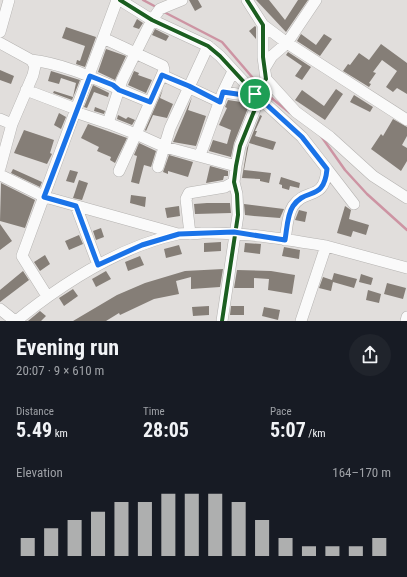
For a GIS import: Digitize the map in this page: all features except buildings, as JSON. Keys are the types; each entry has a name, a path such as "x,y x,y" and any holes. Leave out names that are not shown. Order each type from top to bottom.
{"street":[{"path":"0,32 9,0"},
{"path":"47,296 22,256 75,110 90,76 103,38 119,0 156,15 208,46 220,56 233,71 259,89 286,103 330,137 373,176 407,198"},
{"path":"108,123 134,53 156,15 182,0"},
{"path":"247,0 263,25 287,43 407,120"},
{"path":"222,321 234,232 238,215 237,194 234,182 240,146 255,109 266,66 272,56 287,43 316,0"},
{"path":"263,25 263,57 266,66"},
{"path":"103,38 163,66 164,70 119,171"},
{"path":"0,43 31,60 52,64 90,76 113,85 119,90 150,102"},
{"path":"158,167 170,128 208,46"},
{"path":"0,168 12,124 34,75 35,66 31,60"},
{"path":"200,156 221,97 233,71"},
{"path":"162,75 221,97 244,95 259,89"},
{"path":"259,89 302,137 354,204"},
{"path":"26,90 165,147 236,166"},
{"path":"0,119 12,124"},
{"path":"285,240 288,221 293,206 299,201 320,190 324,184 327,169"},
{"path":"0,175 44,197 184,234"},
{"path":"184,234 186,199 189,193 225,187 234,182"},
{"path":"76,206 98,265"},
{"path":"0,309 16,321 47,296 98,265 142,245 184,234 234,232 326,246 407,268"},
{"path":"301,321 326,246"},
{"path":"406,321 407,317"}],"waterway":[{"path":"143,0 158,8"},
{"path":"164,12 222,42 258,84"},
{"path":"261,87 269,96 290,113"},
{"path":"321,136 345,170 367,194 407,230"}],"cycle path":[{"path":"120,0 152,20 208,46 220,56 255,94 302,137 327,169 322,186 314,193 298,200 293,206 288,218 285,240"},
{"path":"222,321 238,215 237,194 234,182 236,166 240,146 255,109 253,100 257,89 266,79 263,57 263,25 247,0"}],"route":[{"path":"162,75 189,86 220,102 223,92 244,95 253,100 255,94 302,137 327,169 324,184 320,190 299,201 293,206 288,221 285,240 234,232 179,234 142,245 98,265 76,206 44,197 75,112 90,76 113,85 119,90 150,102 162,75"}]}
